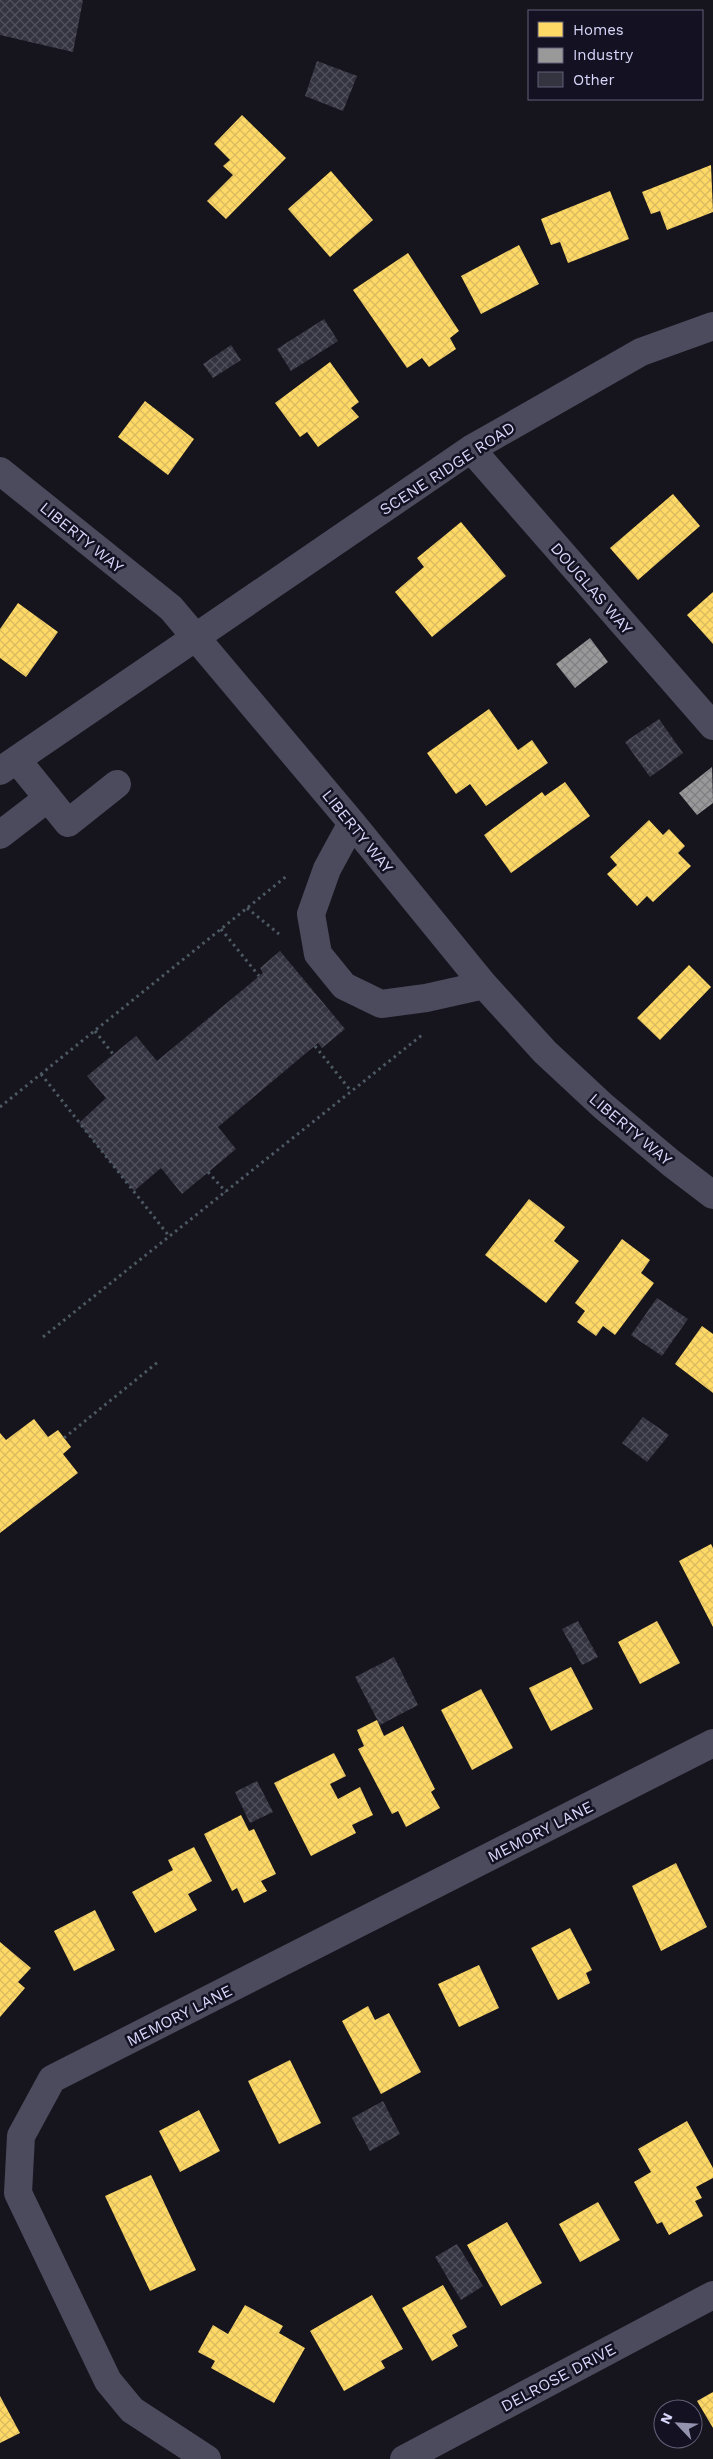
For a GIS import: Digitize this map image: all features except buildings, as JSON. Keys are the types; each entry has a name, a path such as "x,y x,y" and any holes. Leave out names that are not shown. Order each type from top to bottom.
{"street":[{"name":"SCENE RIDGE ROAD","path":"8,765 471,449 641,352 713,326"},
{"name":"DOUGLAS WAY","path":"471,449 713,726"},
{"name":"LIBERTY WAY","path":"0,471 171,608 352,823 484,985 545,1052 603,1106 713,1195"},
{"path":"8,765 48,798 68,823 117,784"},
{"path":"3,826 48,798"},
{"path":"352,823 327,869 311,914 318,954 344,986 382,1004 426,998 484,985"},
{"name":"MEMORY LANE","path":"207,2459 132,2410 108,2381 18,2193 21,2136 52,2079 713,1743"},
{"name":"DELROSE DRIVE","path":"404,2459 713,2295"}],"path":[{"path":"0,1107 291,872"},
{"path":"247,908 283,937"},
{"path":"221,929 259,976"},
{"path":"43,1337 429,1029"},
{"path":"95,1031 114,1054"},
{"path":"315,1046 351,1091"},
{"path":"41,1074 169,1236"},
{"path":"208,1172 226,1192"},
{"path":"64,1438 158,1362"}]}
